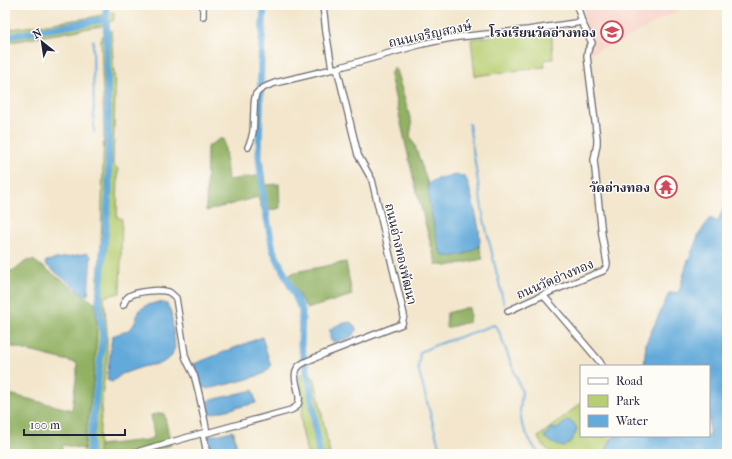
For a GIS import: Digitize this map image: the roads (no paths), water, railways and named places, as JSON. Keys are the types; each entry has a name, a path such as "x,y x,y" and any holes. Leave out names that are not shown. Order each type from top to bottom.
{"street":[{"path":"203,5 203,16"},
{"path":"323,5 326,32 334,68"},
{"name":"ถนนวัดอ่างทอง","path":"508,311 603,271 607,266 595,173 594,160 597,138 586,56 592,42 582,22 577,5"},
{"name":"ถนนเจริญสวงษ์","path":"248,147 252,139 254,102 256,94 265,86 446,39 528,30 582,22"},
{"name":"ถนนอ่างทองพัฒนา","path":"130,454 291,410 297,407 299,402 295,376 296,371 304,363 402,324 404,315 378,200 372,180 358,155 334,68"},
{"path":"124,305 126,299 132,294 147,291 169,292 176,298 185,355 187,362 192,369 201,404 207,454"},
{"path":"543,295 602,365"}],"water":[{"path":"459,175 465,177 468,183 478,225 480,241 479,246 471,251 454,256 444,256 440,251 435,231 429,202 428,184 439,178"},
{"path":"727,197 727,454 604,454 612,437 710,437 710,365 644,365 646,343 669,293 679,292 686,266 699,234 710,218 718,222"},
{"path":"88,253 91,256 88,295 85,295 45,264 46,261"},
{"path":"159,302 167,304 171,312 175,347 171,357 162,363 142,367 122,374 112,382 107,380 112,336 130,329 135,322 138,311 147,305"},
{"path":"350,322 357,330 355,333 346,339 332,342 330,338 330,329 340,324"},
{"path":"262,337 271,366 268,370 263,374 248,379 208,389 202,386 198,380 194,364"},
{"path":"253,390 256,403 210,414 207,401"},
{"path":"568,420 573,422 577,428 568,444 563,447 554,444 544,437 551,428 557,429"},
{"path":"232,431 237,449 212,454 207,437"}],"waterway":[{"path":"89,454 103,336 99,301 109,192 106,5"},
{"path":"264,5 259,156 264,202 273,250 302,311 301,346 310,384 319,454"},
{"path":"5,37 106,19"},
{"path":"93,40 94,132"},
{"path":"469,124 483,215 504,304"},
{"path":"441,454 418,368 420,352 494,325 498,329 522,392 520,410 522,425 539,454"}],"place":[{"name":"โรงเรียนวัดอ่างทอง","path":"612,32"},
{"name":"วัดอ่างทอง","path":"666,187"}]}
